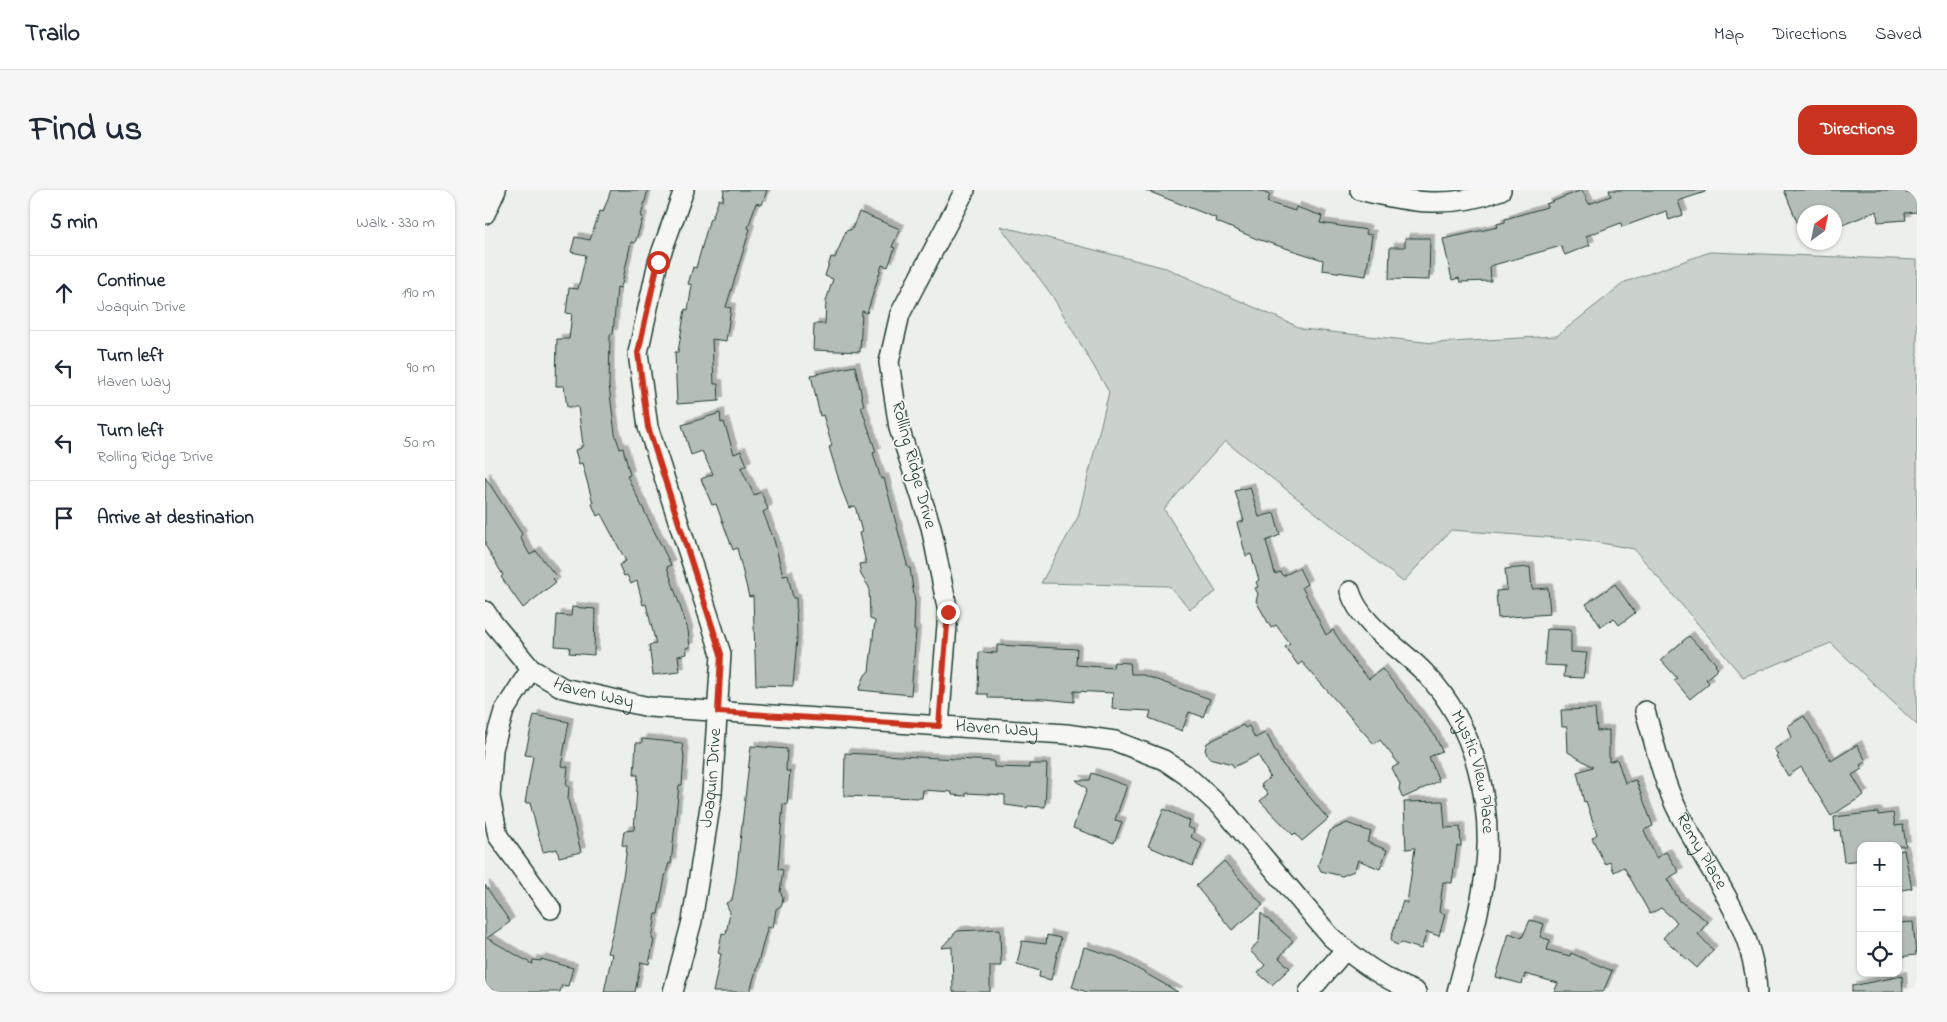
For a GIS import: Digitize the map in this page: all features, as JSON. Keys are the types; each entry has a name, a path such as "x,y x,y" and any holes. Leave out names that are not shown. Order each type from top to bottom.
{"street":[{"path":"485,214 496,190"},
{"name":"Joaquin Drive","path":"673,992 691,921 713,794 721,654 648,427 638,353 658,262 684,190"},
{"name":"Rolling Ridge Drive","path":"939,726 948,612 931,527 899,428 889,362 901,314 965,190"},
{"path":"1360,190 1404,201 1443,204 1501,190"},
{"name":"Mystic View Place","path":"1350,591 1355,605 1366,620 1415,663 1441,693 1461,726 1475,762 1487,822 1487,858 1479,905 1457,992"},
{"name":"Haven Way","path":"485,610 493,623 531,669 563,688 649,707 1090,736 1115,741 1164,760 1206,791 1330,936 1345,950 1379,975 1416,992"},
{"path":"531,669 504,712 493,749 490,797 498,836 551,909"},
{"name":"Remy Place","path":"1645,711 1675,806 1744,928 1754,963 1757,992"},
{"path":"1309,992 1345,950"}],"shaded area":[{"path":"1000,226 1166,268 1303,329 1433,343 1557,336 1625,282 1710,252 1917,260 1917,725 1831,643 1743,677 1634,549 1585,540 1451,530 1403,582 1225,441 1164,509 1216,592 1190,609 1169,586 1041,583 1078,517 1109,392 1051,294"}],"building":[{"path":"611,190 648,190 641,216 643,217 635,243 631,242 621,288 617,287 613,334 610,334 609,386 615,434 620,449 623,448 630,475 627,476 671,565 667,567 688,630 690,647 686,648 687,654 678,656 680,672 653,675 649,645 656,644 646,604 643,605 637,581 631,584 627,575 624,576 619,565 626,561 601,514 597,516 592,504 582,463 579,464 575,450 583,445 578,407 567,407 564,386 556,386 557,339 569,339 572,314 566,313 569,288 578,289 586,255 571,252 575,237 590,240 600,211 603,212"},
{"path":"724,190 767,190 762,205 756,203 726,307 731,308 726,341 712,339 714,384 718,384 719,401 677,404 675,352 678,352 685,309 688,310 692,285 688,284 693,267 696,268 710,218 712,218 719,199 723,201"},
{"path":"1145,190 1257,190 1270,195 1267,202 1295,211 1296,207 1322,216 1320,223 1367,230 1366,234 1372,235 1366,276 1322,270 1323,260 1257,239 1215,221 1216,218"},
{"path":"1582,190 1589,204 1611,196 1609,190 1705,190 1705,192 1678,201 1683,215 1669,220 1666,211 1622,227 1621,223 1586,236 1590,245 1565,255 1561,246 1490,266 1491,281 1460,282 1459,278 1452,280 1443,239 1498,227 1497,224 1505,222 1505,219 1547,207 1546,204"},
{"path":"1784,190 1906,190 1906,193 1917,192 1917,212 1905,213 1906,220 1878,222 1877,211 1842,225 1842,205 1797,205 1797,222"},
{"path":"859,212 900,229 892,247 895,248 888,267 882,265 867,313 862,311 860,352 813,350 814,324 825,324 826,301 833,279 825,276 831,257 835,258 846,231 852,229"},
{"path":"1405,238 1430,238 1429,280 1389,279 1390,247 1405,247"},
{"path":"855,366 864,406 861,406 876,452 873,453 881,479 884,478 908,568 910,568 915,603 914,630 916,631 911,695 859,690 865,675 869,671 875,621 870,619 869,587 861,575 859,564 866,563 859,533 862,532 855,506 849,508 842,490 829,447 832,446 823,415 820,416 811,375"},
{"path":"720,413 721,423 724,422 734,454 741,451 747,465 741,468 754,495 761,492 768,509 763,512 774,540 783,576 788,575 793,598 796,598 797,639 793,686 756,685 753,596 749,597 737,548 733,550 716,504 712,505 701,479 713,474 702,451 691,455 682,425"},
{"path":"485,477 522,534 520,537 530,555 536,551 556,576 553,579 556,582 523,608 501,577 503,575 485,545"},
{"path":"1250,487 1259,517 1274,513 1280,535 1266,541 1275,574 1280,572 1283,576 1299,568 1307,584 1302,587 1326,635 1333,630 1354,662 1369,679 1382,669 1401,692 1435,736 1442,751 1429,757 1439,781 1403,798 1399,789 1400,784 1392,768 1399,764 1380,740 1374,744 1302,662 1298,665 1285,647 1290,644 1276,625 1271,628 1256,601 1258,594 1255,588 1258,587 1256,582 1259,580 1251,554 1246,556 1237,523 1244,521 1235,491"},
{"path":"1530,567 1532,589 1548,588 1550,614 1498,618 1496,591 1507,590 1505,569"},
{"path":"1615,584 1635,613 1619,625 1614,618 1601,627 1586,604"},
{"path":"572,607 595,609 594,655 569,653 570,647 555,646 557,615 571,616"},
{"path":"1547,629 1571,630 1571,652 1587,653 1583,678 1564,677 1565,666 1544,665"},
{"path":"1689,636 1702,648 1718,669 1706,679 1709,683 1690,699 1674,680 1677,678 1661,660"},
{"path":"997,645 1077,649 1076,665 1113,668 1114,662 1130,663 1131,674 1140,674 1210,699 1203,717 1189,712 1182,731 1149,718 1151,711 1112,709 1113,693 1074,691 1074,702 1045,699 988,698 988,694 978,694 979,652 997,653"},
{"path":"1595,709 1597,731 1609,730 1609,762 1617,759 1625,783 1636,780 1653,826 1644,830 1656,858 1666,852 1679,872 1667,879 1680,901 1708,922 1698,934 1713,950 1697,968 1663,938 1677,922 1661,908 1650,914 1624,867 1614,872 1610,862 1605,864 1592,838 1597,834 1586,801 1584,802 1577,772 1593,767 1568,752 1567,727 1562,727 1561,710"},
{"path":"534,715 569,722 561,766 568,767 566,786 569,786 568,800 581,852 559,857 557,849 543,852 530,803 525,803 533,756 525,755"},
{"path":"1804,716 1831,761 1857,745 1866,761 1860,765 1862,769 1852,775 1864,795 1831,816 1801,767 1788,776 1774,749 1792,738 1788,726"},
{"path":"1243,725 1245,728 1249,726 1255,738 1265,733 1267,735 1282,764 1328,819 1302,841 1295,833 1293,835 1260,801 1268,794 1261,785 1270,777 1258,755 1234,767 1232,764 1209,758 1205,750 1207,743"},
{"path":"642,739 682,743 684,757 682,785 679,785 671,864 669,863 658,914 656,914 652,939 654,940 649,964 641,962 635,992 604,992 612,954 607,953 624,871 627,846 622,845 624,831 634,830 638,775 634,775 636,743 642,743"},
{"path":"751,746 787,749 786,771 790,771 787,805 783,804 778,869 783,870 780,892 783,897 782,905 776,909 773,928 768,927 767,929 750,992 713,992 721,954 718,953 722,933 726,934 730,912 726,903 732,900 736,877"},
{"path":"845,753 994,761 994,767 1029,768 1029,764 1047,764 1045,807 1028,806 1027,808 1005,805 1005,795 966,793 966,796 952,795 952,792 923,790 922,798 844,796"},
{"path":"1092,773 1127,786 1115,820 1122,822 1114,843 1073,828 1087,789 1076,780 1090,780"},
{"path":"1443,801 1445,828 1460,827 1461,846 1457,846 1452,883 1443,882 1439,912 1445,914 1439,936 1427,932 1421,949 1402,943 1398,945 1393,943 1391,938 1403,901 1407,903 1415,848 1406,849 1404,802"},
{"path":"1164,809 1190,821 1188,827 1194,830 1191,837 1202,844 1193,866 1148,846"},
{"path":"1878,812 1878,815 1893,813 1895,826 1903,825 1906,846 1902,846 1902,842 1857,842 1857,860 1844,862 1840,830 1835,831 1834,817"},
{"path":"1347,823 1371,832 1367,842 1387,850 1380,869 1358,860 1354,871 1342,876 1321,871 1318,865 1330,831"},
{"path":"1902,850 1904,850 1912,888 1902,890 1902,887"},
{"path":"1224,861 1263,905 1232,930 1196,886"},
{"path":"485,885 510,922 487,938 532,964 533,960 541,961 541,959 573,968 568,986 562,985 560,992 496,992 485,986"},
{"path":"1261,913 1293,941 1279,958 1290,968 1272,985 1258,973 1265,965 1250,951 1259,941"},
{"path":"1530,920 1544,924 1540,937 1550,940 1547,950 1570,956 1571,953 1612,971 1603,992 1554,992 1558,983 1525,974 1522,984 1496,977 1509,933 1522,938"},
{"path":"1913,922 1916,955 1902,957 1902,923"},
{"path":"1000,929 1001,966 990,966 990,992 953,992 952,947 941,948 957,931"},
{"path":"1047,935 1061,938 1051,980 1039,977 1040,971 1017,964 1022,941 1046,944"},
{"path":"1084,947 1117,957 1178,992 1087,992 1072,987"},
{"path":"1902,976 1903,992 1852,992 1852,986"}],"route":[{"path":"658,262 638,353 648,427 721,654 718,712 939,726 948,612"}]}
